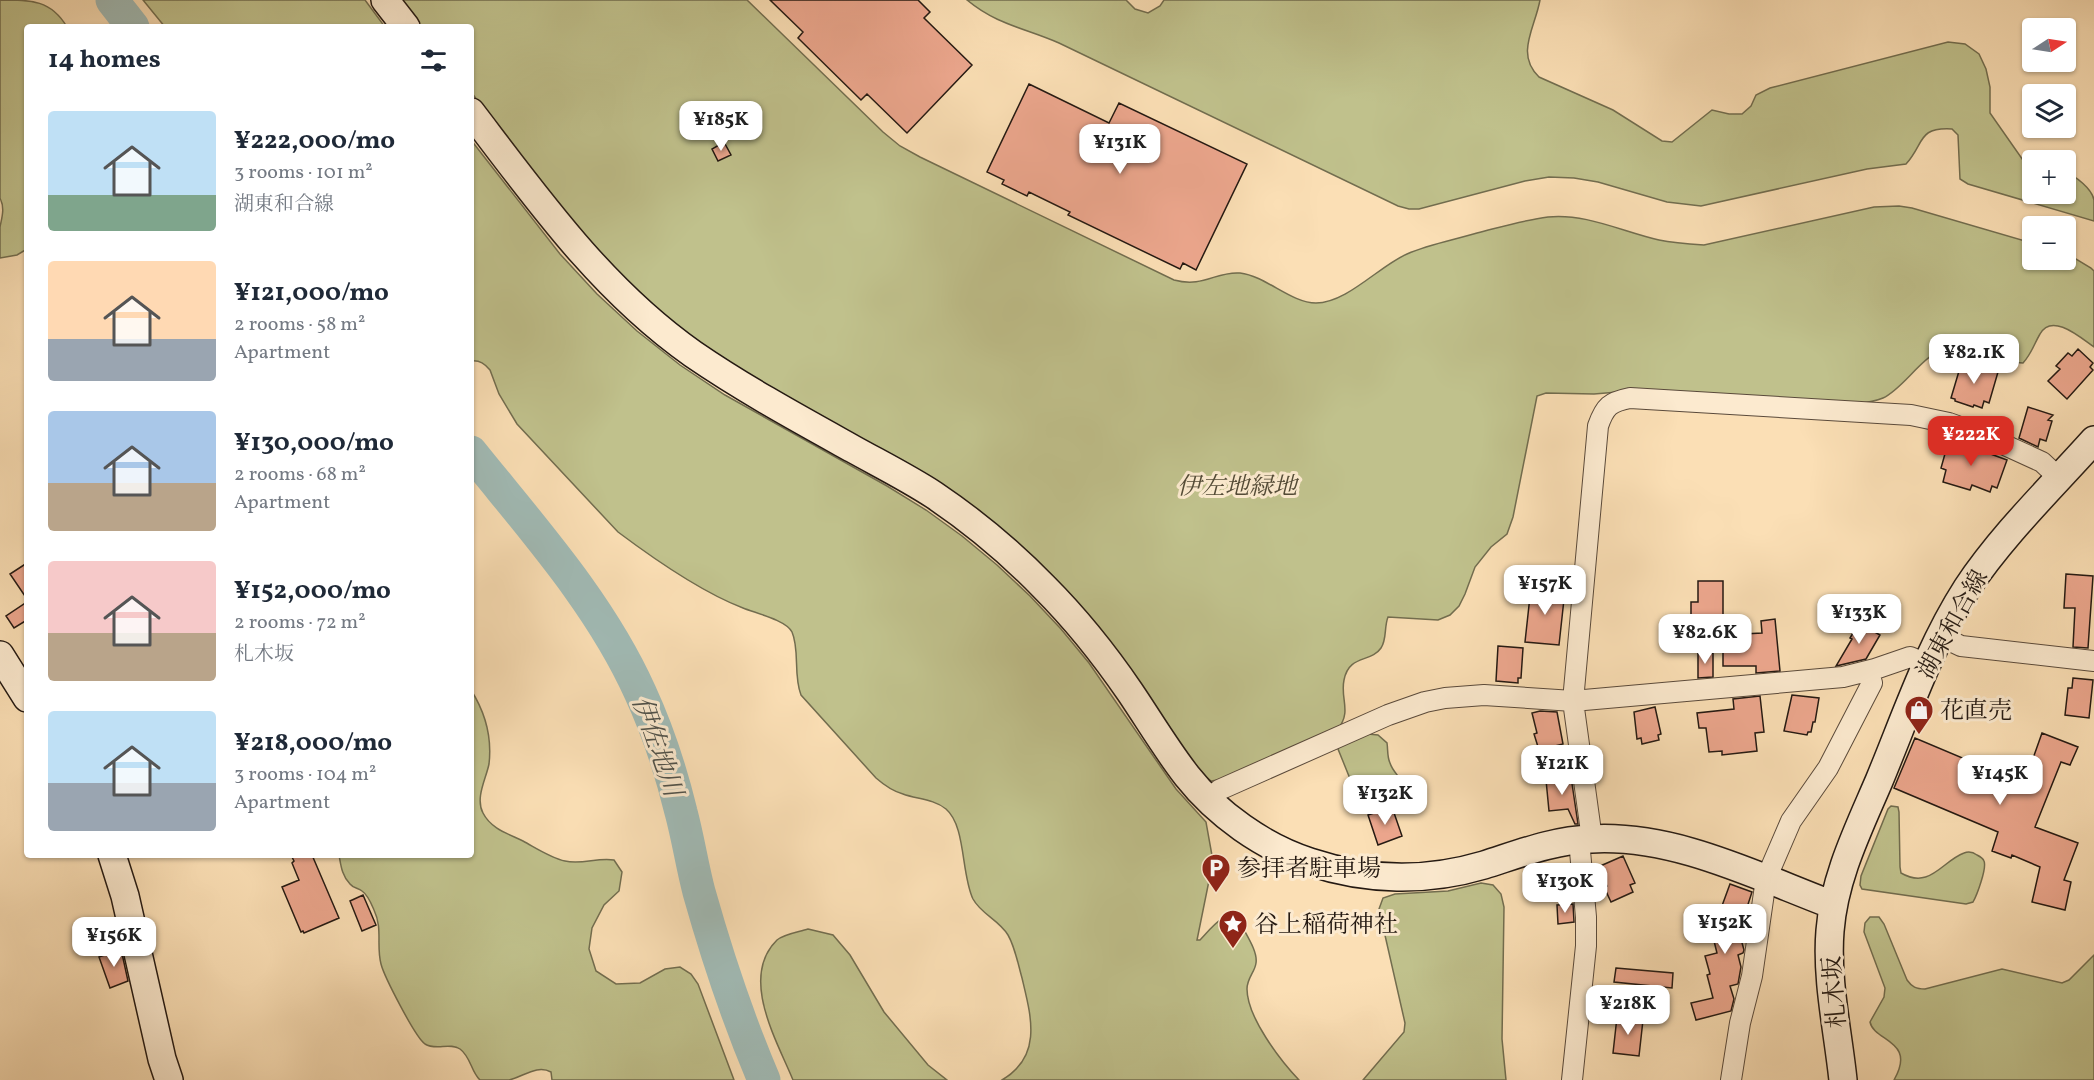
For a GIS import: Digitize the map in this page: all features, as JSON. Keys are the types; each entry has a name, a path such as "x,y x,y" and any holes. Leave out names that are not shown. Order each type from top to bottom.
{"street":[{"path":"385,0 404,24"},
{"path":"474,116 573,244 648,318 733,381 935,496 1008,552 1065,609 1102,653 1188,778 1209,800 1241,827 1272,846 1304,861 1339,871 1374,877 1410,878 1446,874 1548,845 1585,839 1646,841 1675,847 1833,904"},
{"path":"1572,1080 1586,946 1585,839 1573,701 1598,426 1603,411 1615,401 1630,398 1911,415 1949,423 1985,436 2042,462 2059,478"},
{"name":"湖東和合線","path":"1833,904 1847,857 1927,664 1962,596 1981,568 2094,440"},
{"path":"1940,636 1961,646 2094,662"},
{"path":"0,655 24,693"},
{"path":"1209,800 1219,790 1388,715 1425,702 1484,695 1573,701 1835,678 1868,671 1910,657 1927,664"},
{"path":"1731,1080 1740,1023 1752,976 1766,879 1791,820 1828,768 1872,683 1868,671"},
{"path":"113,858 125,896 162,1059 169,1080"},
{"name":"札木坂","path":"1833,904 1830,956 1843,1080"}],"green space":[{"path":"0,0 31,1 54,11 65,24 24,24 24,251 17,255 0,258 0,227 3,209 0,198"},
{"path":"143,0 365,0 383,24 163,24"},
{"name":"伊左地緑地","path":"401,0 747,0 900,146 1174,280 1184,282 1202,281 1224,274 1240,273 1259,279 1297,299 1316,303 1328,301 1351,291 1407,254 1477,233 1539,218 1562,217 1590,220 1645,237 1704,245 1874,207 1899,206 2022,240 2022,270 2076,270 2076,259 2091,268 2094,271 2094,347 2067,329 2052,325 2040,334 2023,363 1968,349 1941,350 1932,355 1891,393 1883,398 1855,404 1630,391 1594,394 1546,393 1537,396 1513,517 1507,534 1491,547 1475,567 1459,606 1450,615 1438,620 1388,617 1381,648 1372,656 1355,662 1347,672 1343,687 1345,711 1338,729 1225,779 1211,781 1198,770 1139,684 861,439 740,370 697,341 617,274 549,194 474,96 474,24 419,24"},
{"path":"967,0 1126,0 1135,9 1148,13 1160,6 1164,0 1540,0 1527,50 1532,68 1539,77 1613,110 1662,141 1672,142 1712,110 1742,114 1751,106 1756,95 1770,88 1948,42 1965,44 1979,54 1986,69 1990,87 1990,113 2022,159 2022,200 1968,184 1960,179 1958,135 1952,129 1941,129 1923,138 1906,164 1867,169 1701,206 1667,202 1598,182 1549,177 1525,181 1419,209 1409,209 1398,206 1059,43 1000,21"},
{"path":"474,144 560,254 597,294 637,331 680,365 725,395 926,510 997,565 1061,629 1089,663 1176,789 1206,822 1213,861 1197,940 1200,940 1218,921 1224,918 1234,916 1239,920 1256,958 1247,989 1252,1012 1274,1050 1299,1080 1002,1080 1024,1059 1029,1047 1031,1034 1028,1007 1018,961 1010,940 1000,925 976,904 969,889 960,838 952,817 946,809 936,803 899,793 882,783 801,695 797,679 794,639 789,628 777,620 743,608 694,584 618,532 517,424 499,394 490,370 474,361"},
{"path":"2076,178 2093,196 2094,221 2036,204 2076,204"},
{"path":"474,696 484,716 490,754 480,801 486,819 501,830 560,860 578,862 614,860 622,872 619,891 604,905 592,928 589,949 596,971 616,984 640,983 665,969 680,967 691,974 698,984 734,1080 552,1080 551,1072 540,1069 509,1080 480,1080 464,1052 452,1046 429,1046 414,1030 383,971 377,917 373,907 366,895 351,885 342,871 340,858 474,858"},
{"path":"1368,734 1378,735 1387,743 1389,761 1402,782 1401,795 1372,803 1361,800 1357,796 1338,749 1340,745"},
{"path":"1891,806 1898,807 1899,812 1901,873 1920,878 1928,876 1956,857 1966,852 1972,853 1982,858 1985,864 1973,902 1966,904 1862,889 1861,876"},
{"path":"1481,883 1493,885 1501,894 1504,907 1502,1039 1506,1080 1363,1080 1404,1032 1405,1023 1379,909 1383,898 1395,894 1448,891"},
{"path":"1870,917 1879,917 1884,924 1907,980 1919,989 2002,969 2062,983 2069,980 2094,955 2094,1080 1894,1080 1900,1067 1901,1057 1898,1049 1873,1029 1870,1022 1884,997 1885,988 1864,932 1865,923"},
{"path":"808,929 833,935 850,955 884,1012 928,1065 947,1080 793,1080 765,1009 761,990 761,972 766,955 777,940"}],"building":[{"path":"770,0 918,0 930,12 924,18 972,65 907,133 867,94 861,100 798,38 803,32"},
{"path":"1029,84 1109,123 1119,103 1247,164 1196,270 1183,263 1180,269 1068,215 1070,212 1029,192 1027,196 1002,184 1004,180 987,172"},
{"path":"724,142 731,155 718,161 712,149"},
{"path":"2078,349 2093,363 2090,367 2093,370 2067,399 2048,381 2060,369 2056,366 2068,353 2072,356"},
{"path":"1962,361 1998,372 1989,403 1984,401 1982,408 1974,405 1973,407 1951,398"},
{"path":"2028,407 2053,415 2048,420 2052,421 2046,441 2040,439 2038,447 2019,438"},
{"path":"1950,436 1967,442 1966,445 2007,460 1997,488 1992,486 1990,492 1972,485 1970,490 1943,482 1946,470 1941,468"},
{"path":"24,565 24,595 10,574"},
{"path":"2066,574 2093,576 2088,648 2073,647 2075,608 2064,608"},
{"path":"1698,581 1723,581 1723,623 1691,623 1691,602 1698,602"},
{"path":"1531,587 1565,590 1559,645 1525,642"},
{"path":"24,604 24,622 14,628 6,616"},
{"path":"1775,619 1780,671 1756,673 1756,666 1723,666 1723,635 1762,633 1761,621"},
{"path":"1859,623 1880,635 1866,659 1836,666 1852,639 1850,638"},
{"path":"1498,646 1523,648 1521,678 1518,678 1518,683 1496,681"},
{"path":"1698,653 1713,653 1713,677 1698,678"},
{"path":"2073,678 2093,680 2089,718 2065,715 2068,688 2072,688"},
{"path":"1792,695 1819,698 1815,722 1813,722 1811,732 1807,735 1784,731"},
{"path":"1760,696 1764,732 1755,733 1757,751 1722,755 1722,751 1709,752 1706,728 1699,728 1697,713 1734,709 1733,699"},
{"path":"1655,707 1661,734 1658,735 1659,740 1642,744 1641,738 1637,739 1634,712"},
{"path":"1557,712 1563,744 1539,750 1534,734 1537,733 1532,713"},
{"path":"2042,733 2078,747 2070,765 2061,762 2035,827 2078,843 2064,880 2071,882 2065,910 2032,902 2040,867 2012,855 2011,858 1992,851 1998,832 1894,788 1915,738 2024,784"},
{"path":"1571,777 1578,824 1575,824 1568,809 1549,811 1546,780"},
{"path":"1392,807 1402,836 1378,845 1368,815"},
{"path":"1623,856 1635,883 1630,885 1633,892 1611,902 1604,887 1607,886 1598,867"},
{"path":"292,858 313,858 339,918 304,933 301,932 282,887 299,880 292,863"},
{"path":"1730,884 1752,892 1739,932 1744,950 1738,955 1741,967 1738,984 1730,986 1734,999 1731,1011 1696,1020 1691,1003 1713,998 1705,956 1717,953 1712,933"},
{"path":"363,895 376,925 362,931 350,901"},
{"path":"1573,904 1574,922 1558,924 1557,905"},
{"path":"121,949 128,981 110,988 99,957"},
{"path":"1616,968 1673,973 1672,988 1614,982"},
{"path":"1617,1017 1643,1020 1639,1056 1613,1053"}],"waterway":[{"name":"伊佐地川","path":"112,0 131,24"},
{"name":"伊佐地川","path":"474,456 541,538 585,597 624,659 640,692 673,781 699,892 721,964 745,1034 764,1080"}],"place":[{"name":"花直売","path":"1919,736"},
{"name":"参拝者駐車場","path":"1216,894"},
{"name":"谷上稲荷神社","path":"1233,950"}]}
